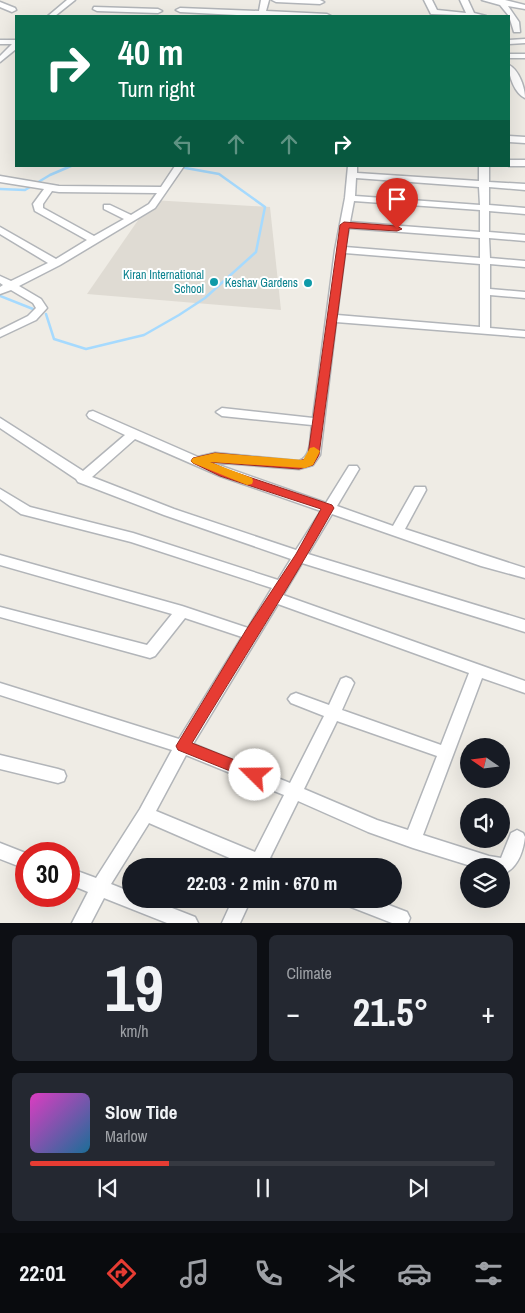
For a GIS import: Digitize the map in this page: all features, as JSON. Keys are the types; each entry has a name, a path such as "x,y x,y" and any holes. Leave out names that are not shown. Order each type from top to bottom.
{"street":[{"path":"52,15 71,0"},
{"path":"95,13 103,0"},
{"path":"184,0 179,13 261,15 265,0"},
{"path":"276,0 320,2"},
{"path":"428,0 434,12 471,15 464,0"},
{"path":"486,0 525,7"},
{"path":"95,13 157,14 162,2"},
{"path":"502,2 509,15"},
{"path":"0,4 12,10"},
{"path":"511,19 525,20"},
{"path":"511,19 517,30"},
{"path":"510,42 525,42"},
{"path":"0,43 15,44"},
{"path":"0,60 15,45"},
{"path":"510,57 525,58"},
{"path":"510,69 525,96"},
{"path":"510,139 525,140"},
{"path":"510,163 525,164"},
{"path":"0,291 56,262 152,206 179,167"},
{"path":"484,167 486,330"},
{"path":"197,461 215,457 305,464 314,455 340,250 353,171 525,187"},
{"path":"0,180 49,188 163,190"},
{"path":"49,188 38,204 38,209 94,240"},
{"path":"350,198 525,211"},
{"path":"107,207 132,219"},
{"path":"344,225 525,238"},
{"path":"0,230 56,262"},
{"path":"340,250 525,264"},
{"path":"0,279 36,301 42,308 32,318 0,334"},
{"path":"486,292 525,295"},
{"path":"332,318 525,334"},
{"path":"222,412 317,422"},
{"path":"93,415 224,473 486,562 525,573"},
{"path":"0,422 82,478 169,512 300,557 525,626"},
{"path":"82,478 134,434"},
{"path":"81,923 100,887 146,814 183,746 250,634 300,557 353,469"},
{"path":"396,531 420,490"},
{"path":"0,493 26,511 133,538 277,592 477,671 525,687"},
{"path":"0,560 182,611 250,634"},
{"path":"0,612 150,652 182,611"},
{"path":"413,840 477,671"},
{"path":"264,858 346,683"},
{"path":"0,689 116,723 183,746 374,827 489,864 503,866 509,862 517,838"},
{"path":"296,699 446,753"},
{"path":"0,762 58,776"},
{"path":"146,814 245,858"},
{"path":"0,851 15,857"},
{"path":"80,880 189,923"},
{"path":"231,923 238,908"},
{"path":"375,908 401,918"}],"shaded area":[{"path":"152,200 270,207 281,310 87,294"}],"waterway":[{"path":"0,189 25,190 50,175 69,167"},
{"path":"46,314 54,339 86,349 144,335 205,298 256,252 265,207 219,174 180,167"},
{"path":"0,296 33,309"}],"slow traffic":[{"path":"247,481 197,461 215,457 299,465 309,462 314,455 314,451"}],"place":[{"name":"Kiran International School","path":"214,282"},
{"name":"Keshav Gardens","path":"308,283"}],"route":[{"path":"255,775 183,746 250,634 300,557 328,508 224,473 197,461 215,457 299,465 309,462 314,455 344,225 397,229"}]}
